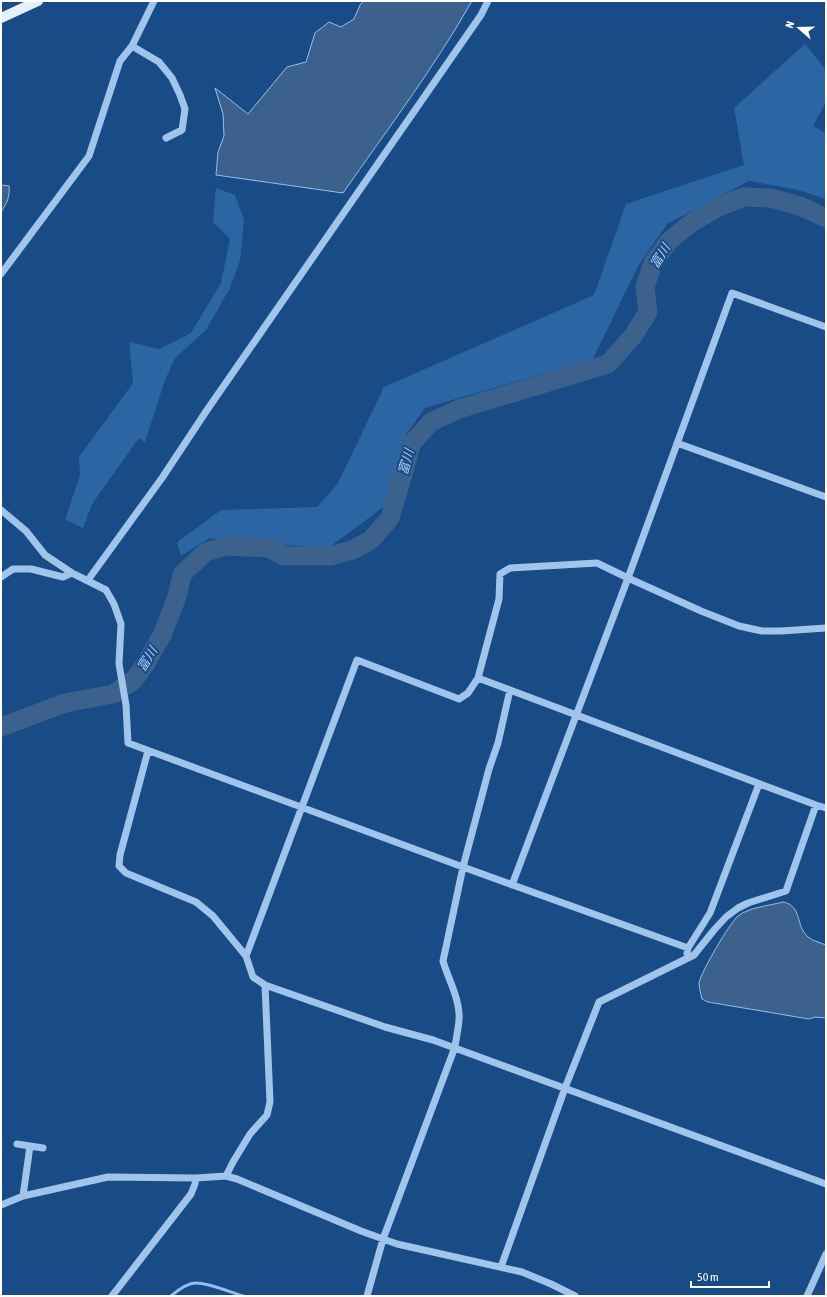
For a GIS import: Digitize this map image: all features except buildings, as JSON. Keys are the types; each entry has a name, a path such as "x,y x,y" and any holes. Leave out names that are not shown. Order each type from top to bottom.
{"main road":[{"path":"1,18 38,1"}],"street":[{"path":"1,274 89,156 120,61 132,46 154,1"},
{"path":"88,580 162,478 211,404 481,15 488,1"},
{"path":"132,46 159,62 172,78 185,109 182,130 166,138"},
{"path":"512,885 628,578 732,293 826,327"},
{"path":"677,443 826,497"},
{"path":"1,510 26,531 45,555 72,573 106,590 114,604 121,624 119,664 123,697 126,705 128,743 512,885 688,948"},
{"path":"246,956 357,660 459,699 468,693 478,678 498,599 500,574 510,568 598,563 701,611 738,626 762,631 782,632 826,628"},
{"path":"1,577 13,569 31,568 63,577 72,573"},
{"path":"478,678 816,806 826,808"},
{"path":"367,1296 383,1239 455,1048 459,1014 456,995 446,973 443,961 463,867 489,769 498,743 510,690"},
{"path":"148,751 120,855 119,866 126,873 196,902 213,916 246,956 253,977 265,985 385,1027 433,1040 826,1184"},
{"path":"685,959 688,948 710,913 759,784"},
{"path":"501,1267 565,1088 599,1002 694,955 722,922 738,908 748,903 786,891 816,806"},
{"path":"226,1176 250,1134 267,1115 270,1102 265,985"},
{"path":"17,1144 43,1148"},
{"path":"23,1196 30,1146"},
{"path":"1,1205 23,1196 108,1177 196,1178 226,1176 383,1239 426,1251 522,1272 575,1296"},
{"path":"112,1296 191,1194 196,1184 196,1178"},
{"path":"807,1296 826,1254"}],"shaded area":[{"path":"364,1 472,1 426,75 343,193 216,175 218,152 224,136 223,114 215,88 248,114 287,67 306,62 315,33 329,22 341,27 354,19 360,5"},
{"path":"805,44 826,70 826,102 813,126 826,133 826,199 798,190 749,181 667,224 638,266 593,359 425,408 407,433 385,506 328,548 237,542 210,538 181,556 177,542 221,510 317,507 338,483 384,387 594,295 626,204 744,165 734,108"},
{"path":"1,185 9,186 9,193 8,200 1,212"},
{"path":"216,188 235,195 244,220 240,260 230,288 206,330 175,358 165,380 145,442 139,438 92,504 83,528 65,519 80,475 79,457 133,383 129,342 159,349 191,333 221,283 230,239 213,222"},
{"path":"783,902 794,908 801,927 808,937 826,945 826,1018 815,1017 809,1019 708,1002 702,999 699,985 701,977 728,928 738,916 759,907"}],"waterway":[{"name":"富川","path":"1,727 65,703 113,694 134,680 146,663 162,635 177,597 182,574 206,552 226,546 269,548 284,556 330,556 352,550 371,540 390,518 412,443 431,422 459,409 608,364 633,336 648,312 645,287 653,263 669,241 691,223 720,206 744,197 771,198 800,206 826,218"},
{"path":"171,1296 180,1289 193,1283 213,1286 243,1296"}]}
